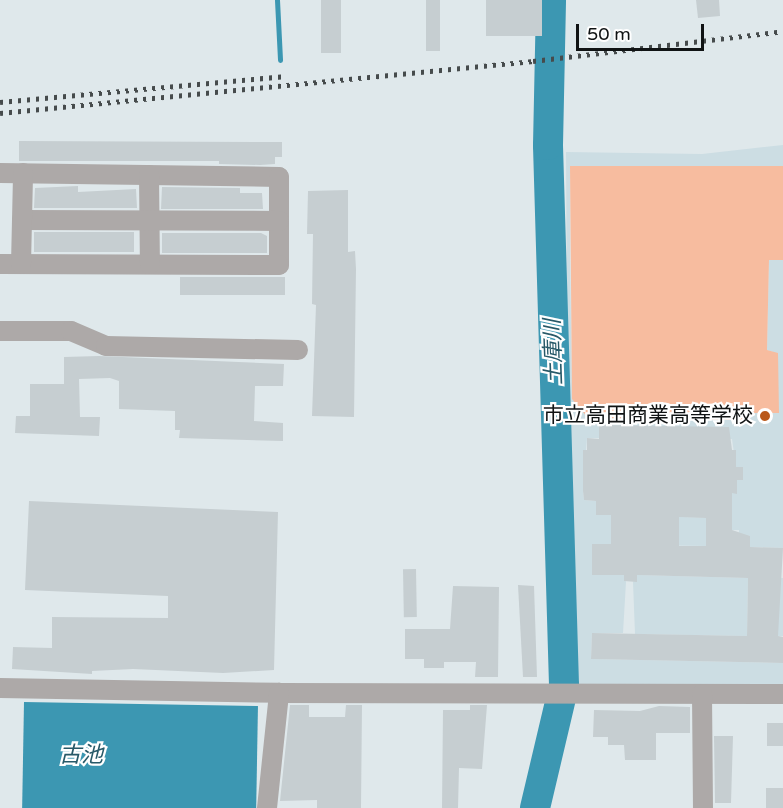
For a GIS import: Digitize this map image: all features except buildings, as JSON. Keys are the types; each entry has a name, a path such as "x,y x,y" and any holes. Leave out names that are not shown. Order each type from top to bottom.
{"street":[{"path":"0,173 279,177 279,265 0,264"},
{"path":"21,264 23,173"},
{"path":"149,175 150,264"},
{"path":"22,220 279,221"},
{"path":"0,331 71,331 105,346 298,350"},
{"path":"0,688 279,693 783,694"},
{"path":"267,808 279,693"},
{"path":"702,694 703,808"}],"shaded area":[{"name":"市立高田商業高等学校","path":"783,145 783,166 570,166 570,259 572,399 747,419 747,413 778,413 773,352 767,350 769,260 783,260 783,548 750,547 750,536 739,535 739,530 706,530 706,546 634,545 679,517 727,518 732,493 737,493 737,480 743,480 743,468 736,467 732,439 587,438 583,491 584,500 596,501 596,515 611,515 625,544 592,544 592,575 624,575 626,582 623,633 592,633 591,659 783,663 783,687 569,685 566,152 702,154"},
{"path":"570,166 783,166 783,260 769,260 767,350 778,353 779,413 747,413 747,420 588,418 572,399"},
{"path":"637,575 748,578 747,636 635,634 633,582"},
{"path":"767,578 783,578 783,636 767,636"}],"water":[{"name":"古池","path":"24,702 258,706 256,808 22,808"}],"waterway":[{"path":"277,0 280,60"},
{"name":"土庫川","path":"535,808 564,685 548,145 551,0"}],"railway":[{"path":"0,113 533,61 783,31"},
{"path":"0,102 284,76"}],"place":[{"name":"市立高田商業高等学校","path":"765,416"}]}
